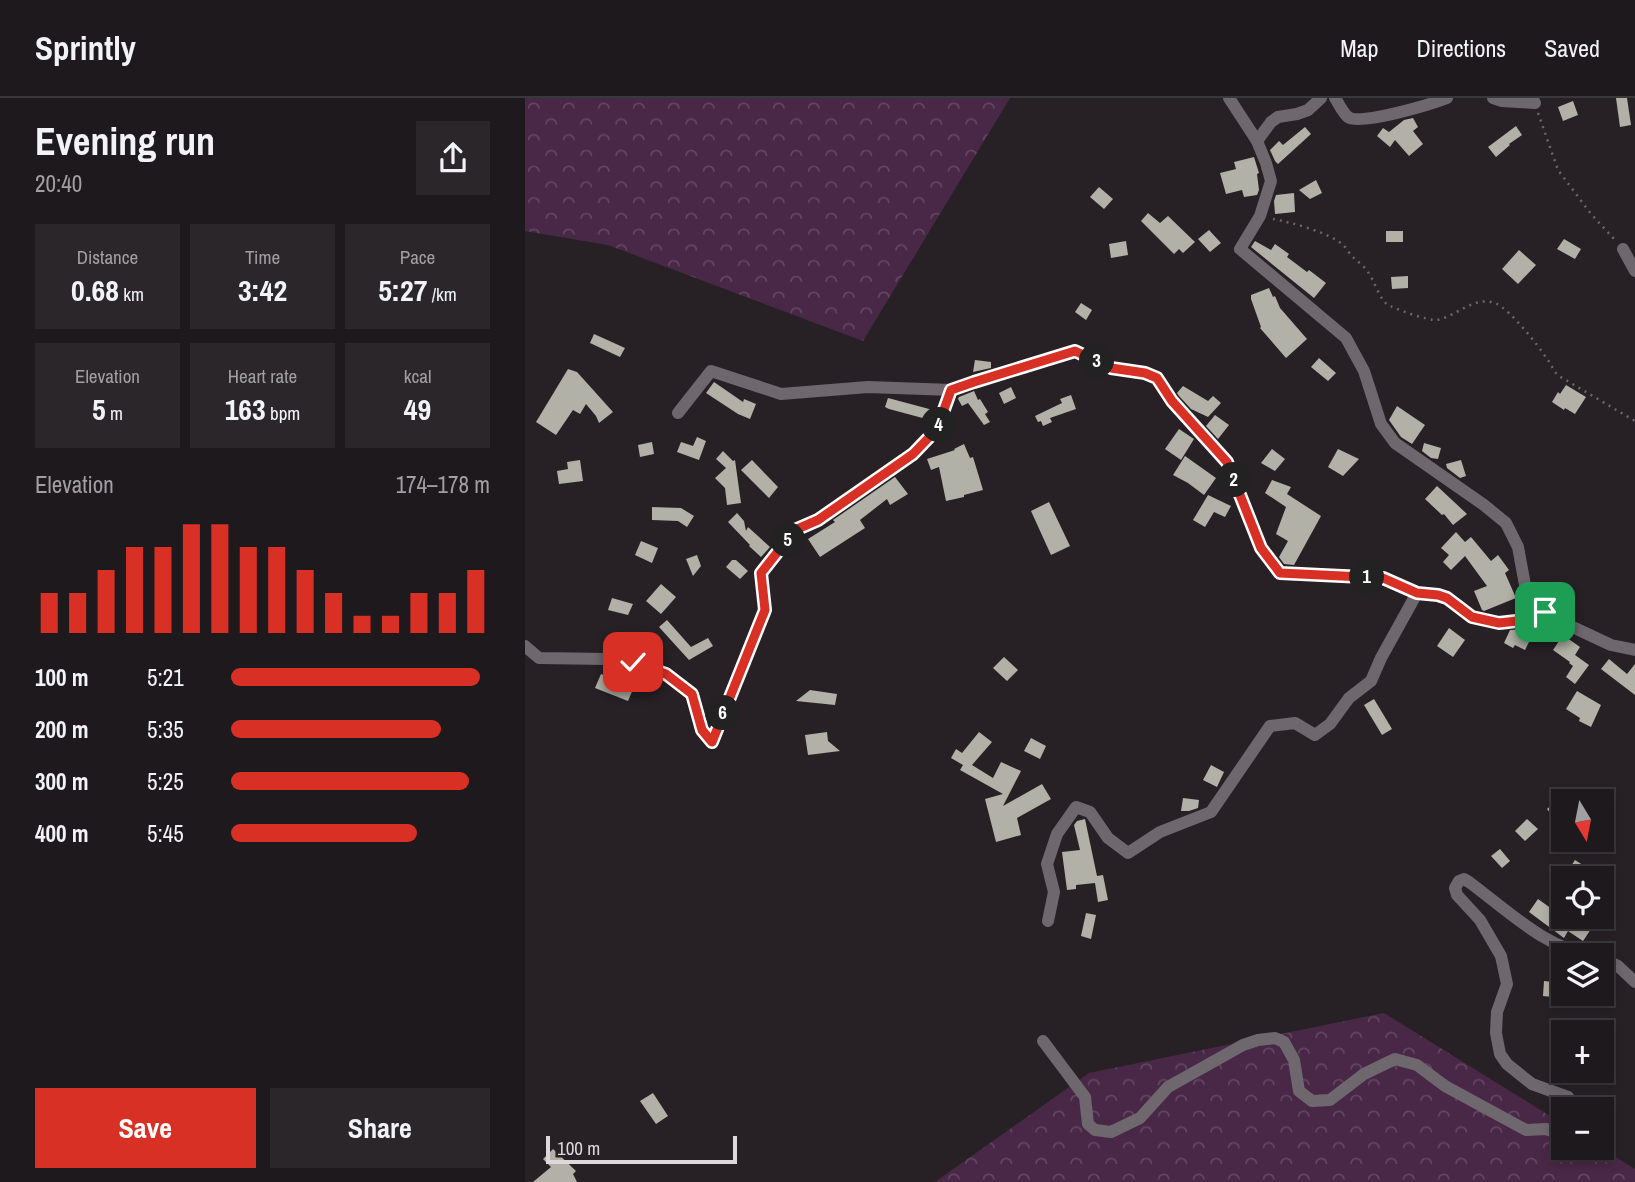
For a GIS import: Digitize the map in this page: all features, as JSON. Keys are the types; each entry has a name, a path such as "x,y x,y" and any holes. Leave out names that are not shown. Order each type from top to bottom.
{"street":[{"path":"1229,98 1257,141 1271,181 1260,216 1240,249 1346,338 1364,371 1381,424 1395,443 1506,523 1518,547 1525,585 1533,601 1545,612 1611,645 1635,650"},
{"path":"1257,141 1278,117 1308,110 1321,98"},
{"path":"1335,98 1349,118 1356,120 1433,104 1447,98"},
{"path":"1493,98 1502,102 1533,101"},
{"path":"1623,249 1635,271"},
{"path":"678,413 712,371 781,394 868,387 951,390 1075,351 1111,368 1145,373 1157,378 1172,401 1227,462 1261,548 1280,573 1383,578 1417,593 1447,598 1472,617 1499,623 1534,619 1545,612"},
{"path":"525,646 539,658 633,662 666,674 692,694 702,730 712,742 765,610 761,573 795,530 818,520 913,454 937,429 951,390"},
{"path":"1048,921 1054,892 1047,864 1057,834 1076,807 1090,812 1108,838 1128,853 1160,832 1212,812 1271,726 1295,723 1315,735 1330,724 1349,698 1371,681 1381,657 1417,593"},
{"path":"1554,943 1464,879 1459,881 1455,888 1457,895 1480,920 1501,956 1507,984 1497,1012 1496,1033 1500,1054 1507,1064 1532,1083 1567,1097"},
{"path":"1614,964 1635,982"},
{"path":"1043,1041 1085,1097 1088,1124 1095,1130 1111,1132 1140,1118 1168,1087 1243,1045 1275,1038 1290,1049 1299,1091 1312,1101 1330,1100 1364,1074 1395,1059 1417,1065 1445,1086 1526,1130 1551,1131"}],"path":[{"path":"1533,101 1558,170 1591,214 1623,249"},
{"path":"1260,216 1294,223 1342,243 1350,255 1364,266 1386,304 1423,318 1434,321 1482,301 1497,304 1528,335 1559,376 1635,421"}],"green space":[{"path":"525,98 1010,98 863,341 608,245 525,231"},
{"path":"1384,1013 1551,1117 1551,1160 1614,1160 1614,1156 1635,1169 1635,1182 935,1182 1089,1073"}],"building":[{"path":"1616,98 1627,98 1631,125 1620,127"},
{"path":"1573,101 1578,115 1563,121 1558,107"},
{"path":"1413,118 1418,127 1413,131 1423,144 1409,156 1395,140 1390,147 1377,136 1383,128 1389,132 1404,120"},
{"path":"1516,126 1522,135 1496,157 1488,147"},
{"path":"1305,127 1311,134 1278,164 1270,150 1279,141 1283,145"},
{"path":"1254,157 1259,173 1257,195 1244,197 1242,190 1226,194 1220,173 1236,169 1234,162"},
{"path":"1316,180 1322,193 1310,199 1299,190"},
{"path":"1099,187 1113,199 1104,209 1090,197"},
{"path":"1294,193 1295,212 1275,214 1276,195"},
{"path":"1148,213 1160,223 1168,216 1195,242 1183,253 1179,249 1174,254 1141,221"},
{"path":"1209,230 1221,243 1210,252 1198,239"},
{"path":"1386,231 1403,231 1403,242 1386,242"},
{"path":"1564,239 1581,249 1575,259 1557,249"},
{"path":"1126,241 1128,255 1111,258 1109,244"},
{"path":"1255,241 1271,250 1275,244 1289,254 1287,257 1326,283 1314,298 1251,247"},
{"path":"1519,250 1536,265 1518,284 1502,269"},
{"path":"1408,276 1408,288 1392,289 1391,277"},
{"path":"1269,288 1280,308 1307,339 1286,358 1260,328 1251,299 1251,295"},
{"path":"1081,303 1092,310 1086,320 1075,312"},
{"path":"594,334 625,348 620,357 590,343"},
{"path":"1319,358 1336,373 1328,381 1311,367"},
{"path":"975,360 991,362 991,368 973,372"},
{"path":"568,369 577,372 613,412 599,423 586,404 580,414 573,410 556,435 536,422"},
{"path":"714,382 743,402 744,399 756,404 750,419 706,393"},
{"path":"1566,385 1586,397 1575,414 1552,402"},
{"path":"1183,386 1208,401 1213,396 1221,403 1208,417 1191,409 1179,396 1177,393"},
{"path":"1011,387 1016,398 1004,404 999,393"},
{"path":"974,391 988,412 985,414 990,422 984,425 968,403 962,406 958,399"},
{"path":"1071,395 1076,409 1050,418 1052,422 1043,426 1041,421 1038,422 1035,416 1062,403 1060,399"},
{"path":"888,398 933,410 930,420 885,407"},
{"path":"1397,406 1425,425 1412,444 1401,437 1389,420"},
{"path":"1215,415 1229,425 1218,439 1206,426"},
{"path":"1179,429 1194,439 1181,460 1165,449"},
{"path":"697,437 706,441 699,460 677,452 681,442 693,446"},
{"path":"652,442 654,454 640,457 638,445"},
{"path":"1424,443 1441,448 1438,459 1431,458 1422,451"},
{"path":"964,444 970,458 973,457 983,490 946,501 939,467 931,470 927,459 955,450"},
{"path":"1272,449 1285,459 1275,471 1261,463"},
{"path":"1338,449 1359,459 1343,476 1328,467"},
{"path":"723,451 735,460 741,503 727,505 725,488 715,478 726,468 716,459"},
{"path":"1185,456 1216,478 1204,495 1173,475"},
{"path":"580,460 583,481 559,484 557,471 568,469 567,462"},
{"path":"752,460 778,487 769,498 741,470"},
{"path":"1461,460 1466,476 1460,478 1447,468 1446,464"},
{"path":"895,477 908,494 890,505 887,499 860,520 865,528 820,557 808,539"},
{"path":"1272,480 1291,487 1287,494 1321,516 1294,565 1284,564 1279,557 1288,541 1276,534 1286,507 1265,493"},
{"path":"1437,486 1467,514 1453,525 1425,499"},
{"path":"1208,495 1231,506 1225,517 1214,512 1205,527 1193,520"},
{"path":"1049,502 1070,546 1051,555 1031,511"},
{"path":"652,507 681,508 694,516 687,527 678,521 652,520"},
{"path":"737,513 744,521 746,531 748,527 770,547 761,557 728,522"},
{"path":"1456,532 1465,542 1471,537 1491,561 1498,555 1509,570 1505,573 1516,598 1482,610 1474,591 1487,586 1465,556 1451,570 1443,562 1449,555 1441,548"},
{"path":"641,541 658,548 652,563 635,555"},
{"path":"697,555 701,566 693,576 686,559"},
{"path":"732,560 736,560 748,571 740,579 726,567"},
{"path":"661,584 676,597 661,614 646,601"},
{"path":"612,598 633,604 628,615 608,610"},
{"path":"667,620 691,647 708,638 713,646 689,660 659,627"},
{"path":"1449,628 1465,640 1453,657 1437,646"},
{"path":"1523,629 1533,634 1525,650 1504,643 1510,630"},
{"path":"1563,635 1580,647 1575,655 1589,665 1575,684 1566,677 1573,666 1553,650"},
{"path":"1004,657 1018,670 1007,681 993,668"},
{"path":"1609,659 1627,674 1635,664 1635,695 1601,669"},
{"path":"601,674 634,687 628,701 595,688"},
{"path":"810,690 837,694 835,705 796,701"},
{"path":"1577,691 1601,705 1591,727 1579,721 1580,718 1566,709"},
{"path":"1374,699 1392,729 1382,735 1364,705"},
{"path":"827,732 828,741 840,751 808,755 805,735"},
{"path":"979,732 992,742 972,765 993,778 1001,762 1021,771 1003,806 1042,784 1051,799 1017,818 1021,835 996,842 985,799 1003,794 960,770 963,765 951,758 956,749 962,753"},
{"path":"1031,738 1046,746 1040,759 1024,751"},
{"path":"1211,765 1224,772 1217,787 1203,780"},
{"path":"1183,798 1199,800 1198,808 1181,811"},
{"path":"1085,819 1097,876 1103,875 1108,900 1098,902 1095,883 1076,885 1076,889 1067,890 1062,852 1080,850 1074,825"},
{"path":"1527,819 1538,829 1525,841 1515,831"},
{"path":"1500,849 1510,861 1502,868 1491,856"},
{"path":"1575,860 1584,866 1571,866"},
{"path":"1538,899 1551,908 1551,928 1529,912"},
{"path":"1086,913 1096,915 1091,939 1081,936"},
{"path":"1552,929 1591,929 1583,941 1568,931 1564,938"},
{"path":"1544,981 1551,982 1551,997 1543,996"},
{"path":"653,1093 668,1116 656,1124 640,1101"},
{"path":"553,1149 576,1171 573,1174 577,1182 533,1182 551,1167 543,1159"}],"route":[{"path":"633,662 666,674 692,694 702,730 712,742 765,610 761,573 795,530 818,520 913,454 937,429 951,390 1075,351 1111,368 1145,373 1157,378 1172,401 1227,462 1261,548 1280,573 1383,578 1417,593 1447,598 1472,617 1499,623 1534,619 1545,612"}]}
